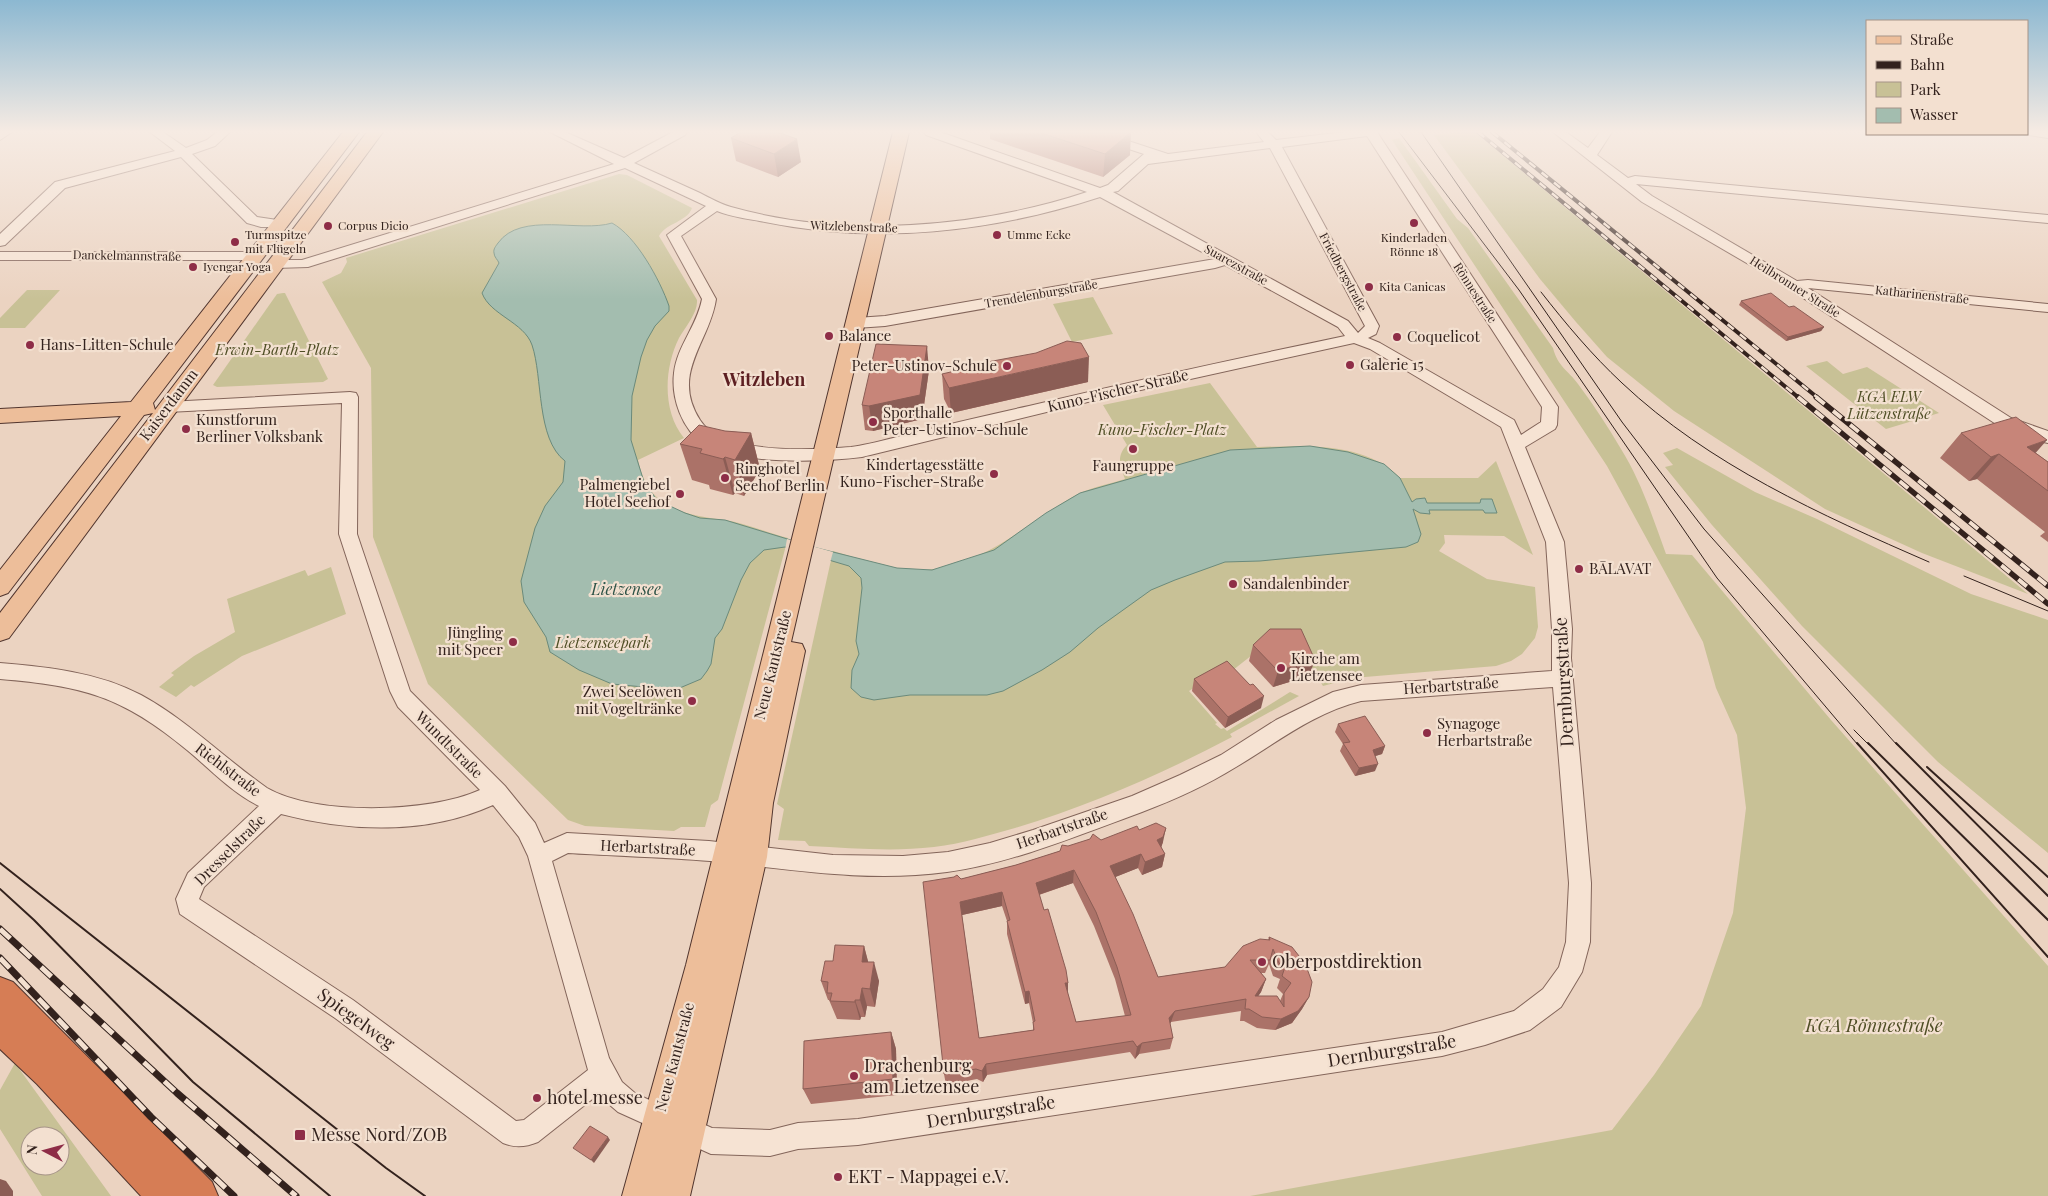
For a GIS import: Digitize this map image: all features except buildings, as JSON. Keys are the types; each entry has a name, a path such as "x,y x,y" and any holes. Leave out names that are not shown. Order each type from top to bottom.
{"highway":[{"path":"0,995 198,1196"},
{"path":"0,1024 50,1071 168,1196"},
{"path":"122,1148 147,1196"}],"main road":[{"name":"Kaiserdamm","path":"0,587 307,188"},
{"name":"Kaiserdamm","path":"0,630 333,188"},
{"name":"Neue Kantstraße","path":"885,230 892,188"},
{"name":"Neue Kantstraße","path":"673,1196 689,1133 740,855 803,574 885,230 898,188"},
{"path":"155,385 184,385"},
{"path":"0,416 168,407"},
{"name":"Neue Kantstraße","path":"639,1196 701,965 740,855"}],"street":[{"path":"0,242 58,188"},
{"path":"219,188 252,220 261,223 279,224"},
{"path":"278,260 303,264 548,188"},
{"name":"Witzlebenstraße","path":"676,188 740,215 799,225 885,230 965,224 1021,216 1113,188"},
{"name":"Suarezstraße","path":"1091,188 1343,324 1375,346 1508,424 1515,442"},
{"name":"Friedbergstraße","path":"1296,188 1372,326 1371,331 1360,336"},
{"name":"Rönnestraße","path":"1407,188 1550,407 1549,425 1515,442"},
{"name":"Heilbronner Straße","path":"1632,188 1647,199 1796,286 2005,422 2042,436"},
{"path":"1716,188 2048,220"},
{"name":"Kuno-Fischer-Straße","path":"715,206 674,235 709,299 682,368 682,390 689,417 703,435 727,448 755,451 832,453 862,451 1090,396 1360,336"},
{"name":"Danckelmannstraße","path":"0,256 255,256"},
{"name":"Trendelenburgstraße","path":"863,322 1215,264 1225,259"},
{"name":"Katharinenstraße","path":"1796,286 1808,284 2048,308"},
{"name":"Wundtstraße","path":"168,407 340,396 350,397 348,534 395,678 406,701 497,793 527,830 539,856 603,1075 613,1091 626,1103 659,1117"},
{"name":"Dernburgstraße","path":"659,1117 689,1133 717,1142 770,1143 798,1136 858,1132 1442,1044 1485,1034 1521,1021 1552,998 1570,972 1578,942 1580,883 1562,678 1560,643 1562,629 1555,542 1515,442"},
{"name":"Riehlstraße","path":"0,671 47,676 94,686 130,699 181,733 223,768 261,796 276,804 336,815 402,817 441,812 478,803 497,793"},
{"name":"Herbartstraße","path":"539,856 566,843 740,855 833,865 903,866 948,862 990,853 1137,804 1188,782 1228,761 1283,726 1340,698 1361,693 1562,678"},
{"name":"Dresselstraße","path":"191,889 276,804"},
{"name":"Spiegelweg","path":"191,889 188,906 344,1009 512,1134 529,1133"},
{"path":"529,1133 603,1075"}],"green space":[{"name":"Lietzenseepark","path":"574,188 652,188 692,208 686,216 666,228 659,236 697,300 693,315 674,350 668,376 669,402 672,415 684,438 638,460 650,489 669,506 694,515 732,521 788,538 718,800 711,805 705,827 681,827 674,831 585,826 568,820 428,684 373,537 371,368 322,282 341,273 347,262 346,258"},
{"name":"KGA Rönnestraße","path":"1424,188 1435,188 1457,219 1468,228 1553,348 1560,364 1578,384 1606,424 1635,474 1666,554 1692,555 1831,720 2048,966 2048,1196 1250,1196 1612,1130 1654,1075 1701,1006 1733,913 1746,808 1737,735 1716,688 1703,642 1607,466"},
{"path":"1473,188 1542,188 2028,594 1922,553 1825,509 1674,411 1607,357 1540,279"},
{"path":"27,290 60,290 25,328 0,328 0,318"},
{"name":"Erwin-Barth-Platz","path":"285,293 328,379 323,382 217,387 213,385 277,294"},
{"path":"1093,297 1113,334 1072,342 1053,304"},
{"name":"KGA ELW Lützenstraße","path":"1827,361 1843,374 1867,367 1939,413 1886,429 1806,366"},
{"name":"Kuno-Fischer-Platz","path":"1210,383 1257,447 1333,448 1352,452 1370,457 1386,466 1400,478 1478,478 1496,461 1533,555 1504,536 1444,535 1445,543 1439,551 1487,579 1535,587 1538,627 1535,638 1522,654 1511,661 1496,666 1353,678 1323,686 1296,644 1266,644 1228,674 1220,671 1189,691 1217,723 1215,724 1227,731 1290,692 1299,696 1230,734 1232,737 1206,751 1099,799 1015,828 944,846 903,849 856,849 809,846 805,841 778,840 784,809 777,804 833,551 870,562 909,570 934,569 955,565 974,558 1009,539 1078,494 1125,479 1120,457 1127,445 1103,405"},
{"path":"1677,448 1755,492 1817,519 1971,594 2048,620 2048,853 1938,762 1802,626 1712,525 1665,467 1673,465 1663,453"},
{"path":"331,567 346,614 242,656 194,687 191,685 176,697 159,687 174,675 171,673 194,656 235,632 227,599 305,570 308,576"},
{"path":"15,1063 60,1126 20,1126 20,1161 0,1129 0,1090"},
{"path":"70,1139 111,1196 42,1196 29,1176 70,1176"}],"water":[{"name":"Lietzensee","path":"612,223 621,229 638,248 660,284 669,306 669,311 655,326 647,340 641,357 632,396 631,440 644,482 657,500 700,518 725,520 817,548 897,568 932,570 994,550 1046,513 1080,493 1230,450 1310,446 1348,452 1384,464 1400,478 1412,502 1416,499 1425,498 1427,503 1480,503 1481,499 1492,499 1497,513 1485,513 1483,510 1429,510 1430,514 1420,513 1413,509 1421,534 1418,542 1406,547 1260,561 1225,562 1151,590 1098,628 1070,652 1042,670 1003,691 987,695 910,695 874,700 861,697 851,688 852,670 859,654 856,641 862,588 861,578 849,566 785,547 764,550 750,563 741,580 722,629 715,638 711,664 701,679 675,690 612,684 579,670 550,652 546,637 524,602 521,581 535,528 545,506 563,482 565,461 556,451 549,438 532,345 522,330 492,307 482,293 499,263 494,254 494,249 508,233 536,225 584,226"}],"pier":[{"path":"787,539 833,552 830,563 785,550"}],"tram line":[{"path":"1441,188 1519,290 1717,578 1858,745"},
{"path":"1460,188 1622,422 1704,529 1897,745"},
{"path":"1541,292 1580,339 1622,383 1691,439 1768,486 1848,526 1929,562"},
{"path":"1964,576 2048,611"},
{"path":"1854,730 1869,745"},
{"path":"1857,743 2048,957"},
{"path":"1868,743 2048,920"},
{"path":"1896,743 2048,896"},
{"path":"1927,767 2048,877"},
{"path":"0,863 386,1168 425,1196"},
{"path":"0,889 34,920 193,1082 330,1196"}],"railway":[{"path":"1545,188 1799,398"},
{"path":"1560,188 1818,398"},
{"path":"1798,397 2048,604"},
{"path":"1816,397 2048,586"},
{"path":"0,929 177,1093 296,1196"},
{"path":"0,958 151,1117 234,1196"}],"place":[{"name":"Kinderladen Rönne 18","path":"1414,223"},
{"name":"Corpus Dicio","path":"328,226"},
{"name":"Umme Ecke","path":"997,235"},
{"name":"Turmspitze mit Flügeln","path":"235,242"},
{"name":"Iyengar Yoga","path":"193,267"},
{"name":"Kita Canicas","path":"1369,287"},
{"name":"Balance","path":"829,336"},
{"name":"Coquelicot","path":"1397,337"},
{"name":"Hans-Litten-Schule","path":"30,345"},
{"name":"Galerie 15","path":"1350,365"},
{"name":"Peter-Ustinov-Schule","path":"1007,366"},
{"name":"Sporthalle Peter-Ustinov-Schule","path":"873,422"},
{"name":"Kunstforum Berliner Volksbank","path":"186,429"},
{"name":"Faungruppe","path":"1133,449"},
{"name":"Kindertagesstätte Kuno-Fischer-Straße","path":"994,474"},
{"name":"Ringhotel Seehof Berlin","path":"725,478"},
{"name":"Palmengiebel Hotel Seehof","path":"680,494"},
{"name":"BĀLAVAT","path":"1579,569"},
{"name":"Sandalenbinder","path":"1233,584"},
{"name":"Jüngling mit Speer","path":"513,642"},
{"name":"Kirche am Lietzensee","path":"1281,668"},
{"name":"Zwei Seelöwen mit Vogeltränke","path":"692,701"},
{"name":"Synagoge Herbartstraße","path":"1427,733"},
{"name":"Oberpostdirektion","path":"1262,962"},
{"name":"Drachenburg am Lietzensee","path":"854,1076"},
{"name":"hotel messe","path":"537,1098"},
{"name":"Messe Nord/ZOB","path":"300,1135"},
{"name":"EKT - Mappagei e.V.","path":"838,1177"}],"district":[{"name":"Witzleben","path":"764,380"}]}
